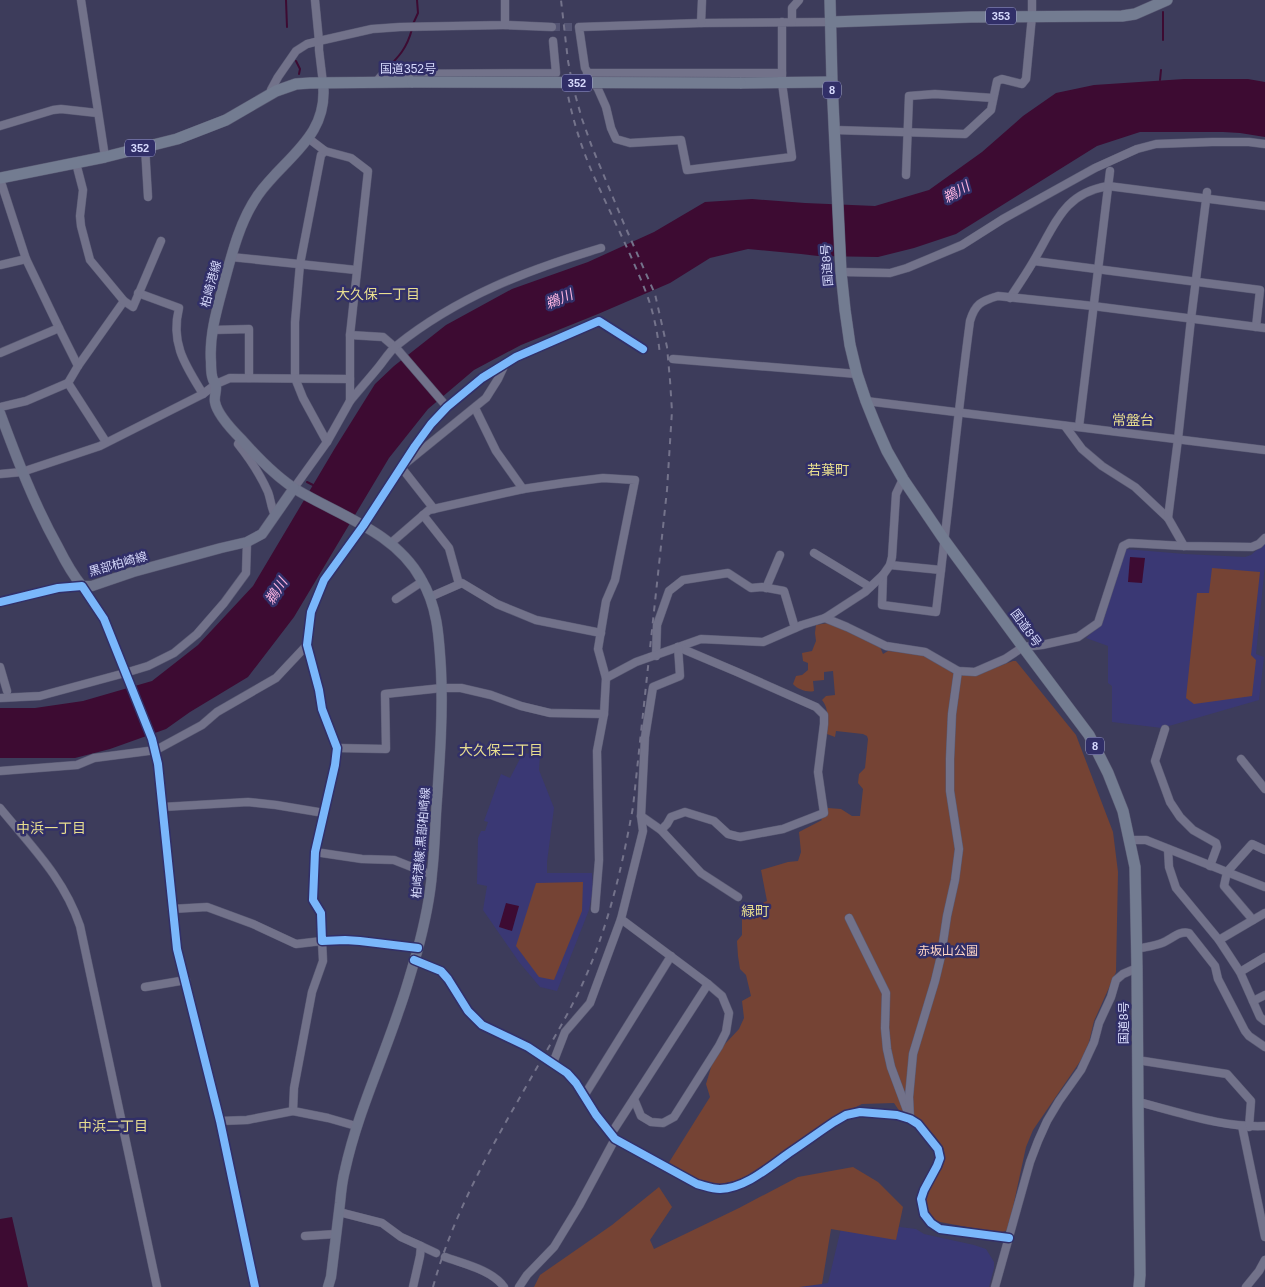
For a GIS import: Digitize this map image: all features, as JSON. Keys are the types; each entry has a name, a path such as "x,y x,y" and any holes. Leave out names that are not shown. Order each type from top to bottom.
{"highway":[{"name":"国道8号","path":"830,0 841,272 850,346 866,401 887,451 902,479 1022,647 1089,735 1108,773 1123,811 1130,840 1135,867 1139,1287"},
{"name":"353","path":"831,22 971,17 1122,16 1135,14 1148,5 1167,0"},
{"name":"国道352号","path":"0,179 177,139 219,123 238,114 271,93 296,84 376,82 740,82 782,78 832,82"}],"main road":[{"name":"柏崎港線","path":"297,490 261,460 226,421 215,403 216,384 212,376 210,355 212,330 231,257 243,221 264,187 314,130 321,114 324,93 323,83"},
{"name":"黒部柏崎線","path":"0,413 22,472 44,522 72,573 82,586 92,586 148,568 247,542 262,534 275,515 297,490"},
{"name":"柏崎港線;黒部柏崎線","path":"297,490 361,524 391,543 416,570 430,597 436,616 442,688 441,745 432,875 427,910 399,1011 356,1126 344,1172 331,1277 328,1287"}],"street":[{"path":"81,0 104,157"},
{"path":"316,0 323,83"},
{"path":"505,0 505,25"},
{"path":"702,0 702,22"},
{"path":"792,22 792,8 799,0"},
{"path":"834,130 965,134 991,110 997,81 1002,80 1022,84 1026,79 1032,0"},
{"path":"782,22 782,78 792,157 687,170 680,140 630,143 616,139 606,107 585,68 579,27 702,22 782,22 831,22"},
{"path":"271,93 278,77 296,51 307,44 319,41 372,30 400,27 505,25 552,27"},
{"path":"376,82 383,74 556,73 553,41"},
{"path":"588,73 782,78"},
{"path":"906,175 909,96 935,94 993,98"},
{"path":"0,126 53,110 61,109 97,113"},
{"path":"308,138 325,151 351,158 368,171 350,335 350,401"},
{"path":"841,272 890,273 907,268 962,245 1003,219 1095,168 1137,149 1156,144 1212,142 1265,144"},
{"path":"146,147 148,197"},
{"path":"325,151 321,155 300,264 295,322 295,378 303,398 327,442"},
{"path":"76,162 83,190 80,216 81,226 90,260 124,301 132,307 161,241"},
{"path":"1079,427 1110,171"},
{"path":"0,179 26,259 78,366"},
{"path":"1010,298 1062,212 1083,193 1094,189 1108,186 1207,195 1265,206"},
{"path":"1168,518 1207,195"},
{"path":"297,490 350,401 397,349 441,315 502,282 560,260 601,248"},
{"path":"231,257 356,270"},
{"path":"0,265 26,259"},
{"path":"1034,261 1260,290 1256,327"},
{"path":"138,293 179,308 176,320 176,337 189,371 204,394"},
{"path":"883,575 882,604 936,612 970,321 973,311 985,300 998,296 1265,328"},
{"path":"0,407 26,401 68,382 124,301"},
{"path":"292,1111 294,1088 312,992 323,961 321,913 313,900 314,852 335,766 337,748 322,709 307,645 311,612 324,580 431,424 446,405 482,378 516,357 599,321 643,349"},
{"path":"0,353 59,328"},
{"path":"212,330 249,329 249,378"},
{"path":"350,335 383,337 397,349 446,405"},
{"path":"673,359 857,374"},
{"path":"401,467 486,398 505,364"},
{"path":"0,474 22,472 100,446 204,394 216,384 230,378 350,379"},
{"path":"68,382 106,442"},
{"path":"866,401 1265,450"},
{"path":"475,408 496,451 523,489"},
{"path":"1065,426 1082,449 1102,466 1135,487 1168,518 1184,546"},
{"path":"241,439 238,444 255,466 275,515"},
{"path":"401,467 434,509"},
{"path":"391,543 429,510 523,489 563,483 603,478 635,480 615,580 606,601 598,649 606,678 604,714 598,751 599,853 595,909"},
{"path":"606,678 636,662 701,640 763,642 795,628 825,618 865,592 883,575 890,565 896,494 902,479"},
{"path":"423,515 449,548 459,584"},
{"path":"825,618 886,646 925,652 958,671 975,672 1005,659 1022,647 1042,645 1078,637 1098,623 1123,546 1128,543 1252,547 1259,544 1265,538"},
{"path":"0,698 40,696 148,666 174,653 197,634 246,574 247,542"},
{"path":"814,553 870,587"},
{"path":"766,588 780,555"},
{"path":"890,565 941,570"},
{"path":"656,656 657,625 669,591 683,580 728,573 751,588 784,591 795,628"},
{"path":"396,599 423,581"},
{"path":"430,597 462,583 498,604 536,620 601,633"},
{"path":"0,602 58,588 82,586 104,619 152,739 158,764 177,949 220,1121 255,1287"},
{"path":"0,771 77,765 94,758 156,750 202,725 217,712 276,678 307,645"},
{"path":"551,1062 565,1032 590,1003 621,919 643,831 641,816 645,737 653,687 680,676 678,647"},
{"path":"661,830 671,817 685,812 714,821 728,834 740,837 783,829 824,813 818,772 824,715 816,707 678,647"},
{"path":"0,667 7,691"},
{"path":"910,1119 909,1097 913,1054 941,956 959,849 950,791 952,714 958,671"},
{"path":"337,748 386,749 385,694 461,688 492,695 521,706 550,713 604,714"},
{"path":"1164,729 1155,761 1170,802 1180,817 1194,830 1216,843 1217,847 1210,866"},
{"path":"1241,759 1265,789"},
{"path":"163,807 248,802 324,813"},
{"path":"0,808 60,882 78,920 157,1287"},
{"path":"641,816 661,830 701,873 738,897"},
{"path":"1130,840 1146,840 1265,887"},
{"path":"1253,920 1224,886 1227,872 1252,844 1265,850"},
{"path":"1168,849 1169,867 1176,888 1219,940 1240,972 1260,1017 1265,1021"},
{"path":"314,852 362,859 394,860 432,875"},
{"path":"172,909 207,906 254,924 296,944 345,940 418,948"},
{"path":"1219,940 1265,913"},
{"path":"849,918 886,993 885,1028 887,1049 891,1067 910,1119"},
{"path":"621,919 722,996 729,1013 726,1032 719,1046 674,1117 664,1123 651,1122 641,1116 634,1099"},
{"path":"1136,949 1162,943 1181,933 1189,933 1215,966 1218,979 1245,1031 1265,1047"},
{"path":"584,1096 671,956"},
{"path":"1240,972 1265,958"},
{"path":"414,960 441,971 468,1010 482,1025 528,1047 567,1073 613,1136 697,1184 721,1189 735,1186 761,1173 846,1115 860,1112 897,1115 918,1124 938,1149 940,1158 920,1199 924,1214 931,1223 940,1229 1009,1238"},
{"path":"995,1287 1030,1162 1041,1134 1059,1101 1081,1070 1094,1042 1099,1022 1111,997 1116,980 1123,974 1137,968"},
{"path":"145,987 186,980"},
{"path":"519,1287 527,1275 554,1247 579,1206 613,1136 634,1099 708,984"},
{"path":"1253,1001 1265,995"},
{"path":"1137,1060 1227,1074 1251,1101 1245,1126 1265,1237"},
{"path":"1138,1102 1230,1125 1264,1128"},
{"path":"220,1121 247,1120 292,1111 356,1126"},
{"path":"339,1212 382,1223 401,1237 436,1253"},
{"path":"305,1236 336,1234"},
{"path":"413,1287 421,1246"},
{"path":"445,1257 499,1279 504,1287"},
{"path":"1246,1287 1265,1260"}],"shaded area":[{"path":"1265,543 1265,565 1256,654 1264,657 1259,700 1162,728 1112,722 1112,686 1108,683 1108,646 1086,638 1098,627 1104,618 1125,549 1245,557 1251,555"},
{"path":"523,753 540,755 539,770 554,808 547,873 592,873 593,889 589,910 557,991 540,987 519,962 483,910 487,886 477,884 478,838 481,831 485,831 488,822 484,821 501,774 510,778"},
{"path":"843,1220 916,1229 924,1234 986,1249 994,1262 989,1287 799,1287 828,1283"}],"green space":[{"path":"1212,568 1260,572 1251,655 1256,660 1252,696 1194,704 1186,698 1197,593 1209,593"},
{"name":"赤坂山公園","path":"839,624 880,647 883,654 888,651 917,653 945,663 952,673 976,675 1016,661 1076,735 1113,832 1118,872 1116,972 1094,1021 1089,1042 1081,1060 1033,1130 1026,1147 1008,1230 1000,1233 940,1222 928,1213 925,1204 926,1192 942,1168 944,1149 935,1136 913,1114 900,1112 894,1103 862,1104 831,1119 805,1140 758,1171 739,1180 721,1184 706,1183 689,1177 668,1164 710,1097 706,1084 712,1064 725,1044 739,1029 744,1018 742,1001 751,996 746,975 740,969 737,941 742,935 742,912 767,901 761,870 798,861 801,852 799,832 822,820 828,808 841,809 852,816 860,816 863,789 858,783 859,774 865,768 867,736 836,731 835,737 827,734 827,712 822,700 826,696 835,695 833,671 824,672 824,680 813,681 814,691 803,690 793,684 796,676 802,675 808,670 808,663 803,661 802,653 812,651 816,641 816,625"},
{"path":"583,882 582,911 554,980 539,977 516,946 536,883"},
{"path":"853,1167 878,1182 903,1207 896,1240 831,1229 822,1284 799,1287 534,1287 540,1275 612,1225 659,1187 672,1207 650,1240 654,1249 798,1177"}],"water":[{"name":"鵜川","path":"1184,79 1248,79 1265,82 1265,137 1223,132 1140,132 1097,146 956,234 914,248 878,257 818,256 748,249 710,258 670,283 521,345 474,370 428,409 389,458 294,617 248,677 190,712 166,729 110,749 75,758 0,758 0,708 35,708 83,701 152,681 198,645 253,586 375,384 394,366 446,325 512,289 588,262 654,232 705,202 752,199 875,206 929,190 982,152 1023,116 1056,93 1094,85"},
{"path":"1130,557 1145,558 1142,583 1128,582"},
{"path":"506,903 519,906 512,931 499,927"},
{"path":"12,1217 28,1287 0,1287 0,1219"}],"waterway":[{"path":"286,0 287,27"},
{"path":"413,24 418,13 417,0"},
{"path":"1163,12 1163,40"},
{"path":"385,70 402,52 408,42 412,29"},
{"path":"296,61 300,69 299,74"},
{"path":"1160,80 1161,70"},
{"path":"307,482 313,485"}],"tunnel":[{"path":"552,27 579,27"}],"railway":[{"path":"433,1287 463,1205 488,1154 576,997 607,920 619,875 633,807 667,490 672,411 667,347 655,294 624,224 582,119 568,61 561,0"},
{"path":"566,85 573,118 588,161 647,295 652,310 660,355"}],"cycle path":[{"path":"418,948 360,941 322,941 321,913 313,900 315,852 335,765 337,748 322,709 307,645 311,612 324,580 363,526 431,424 447,407 482,378 516,357 599,321 643,349"},
{"path":"0,602 58,588 82,586 104,619 152,739 158,764 177,949 220,1121 255,1287"},
{"path":"414,960 441,971 468,1011 482,1025 528,1047 567,1073 615,1139 697,1184 720,1189 730,1188 748,1181 846,1115 860,1112 897,1115 918,1124 938,1149 940,1158 921,1199 924,1214 931,1223 940,1229 1009,1238"}],"district":[{"name":"大久保一丁目","path":"378,294"},
{"name":"常盤台","path":"1133,420"},
{"name":"若葉町","path":"828,470"},
{"name":"大久保二丁目","path":"501,750"},
{"name":"中浜一丁目","path":"51,828"},
{"name":"緑町","path":"755,911"},
{"name":"中浜二丁目","path":"113,1126"}]}
